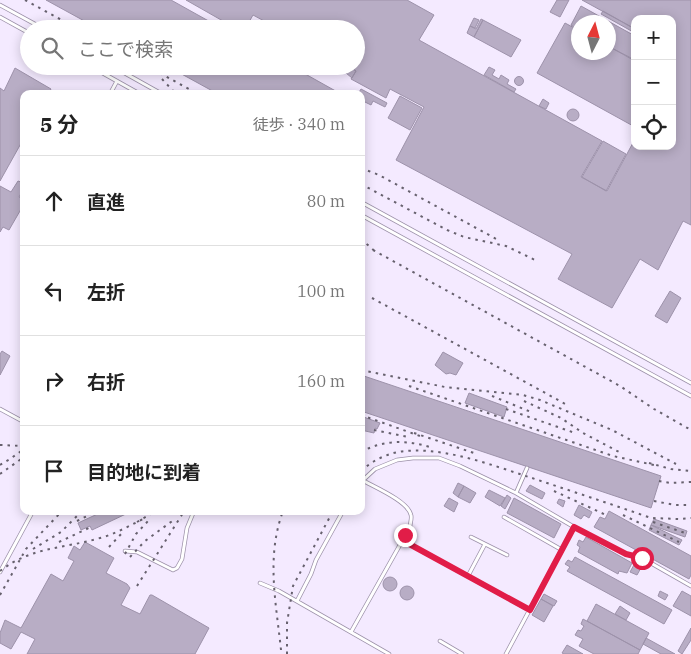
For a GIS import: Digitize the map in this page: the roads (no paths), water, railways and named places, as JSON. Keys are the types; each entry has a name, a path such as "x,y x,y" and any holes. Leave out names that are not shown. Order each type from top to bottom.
{"lane":[{"path":"0,4 28,20"},
{"path":"0,17 20,28"},
{"path":"106,75 133,90"},
{"path":"128,75 155,90"},
{"path":"112,90 117,81"},
{"path":"365,204 691,383"},
{"path":"365,217 691,396"},
{"path":"0,408 20,420"},
{"path":"365,477 375,469 397,460 439,458 516,493 574,527 626,554 642,558 691,586"},
{"path":"516,493 527,468"},
{"path":"351,632 411,521 411,514 404,504 365,482"},
{"path":"0,572 31,515"},
{"path":"125,550 137,552 173,570 177,568 182,559 187,528 192,515"},
{"path":"297,601 340,515"},
{"path":"504,517 562,550"},
{"path":"506,654 574,527"},
{"path":"471,537 507,555"},
{"path":"402,540 530,610"},
{"path":"468,576 485,544"},
{"path":"260,583 279,591 389,654"},
{"path":"440,641 462,654"}],"railway":[{"path":"25,0 62,20"},
{"path":"163,75 191,90"},
{"path":"162,79 172,90"},
{"path":"365,170 379,175 500,241"},
{"path":"365,186 447,230 464,237 506,246 535,260"},
{"path":"365,243 378,254"},
{"path":"373,250 620,386 654,409 691,430"},
{"path":"372,298 569,406"},
{"path":"365,371 445,387 523,395 540,400 612,430 676,464"},
{"path":"409,386 613,456 654,465"},
{"path":"492,396 531,412"},
{"path":"524,401 561,418 583,433 621,453"},
{"path":"506,409 575,433"},
{"path":"365,416 420,436"},
{"path":"374,430 408,437"},
{"path":"414,433 474,453"},
{"path":"365,450 379,445 397,442 415,443 433,448"},
{"path":"0,445 20,446"},
{"path":"365,468 378,459 398,452 431,451 500,467 651,518 691,518"},
{"path":"0,465 20,452"},
{"path":"0,474 20,460"},
{"path":"649,463 671,469 691,471"},
{"path":"659,481 670,483 691,482"},
{"path":"554,491 606,515"},
{"path":"654,501 675,505 691,505"},
{"path":"0,595 26,549 58,515"},
{"path":"33,549 61,532 78,515"},
{"path":"77,521 89,515"},
{"path":"137,522 149,515"},
{"path":"137,586 182,515"},
{"path":"281,650 275,597 274,563 275,545 282,515"},
{"path":"287,654 287,623 293,586 331,515"},
{"path":"623,515 679,542"},
{"path":"0,571 36,552 106,536 143,519"},
{"path":"130,557 145,541 175,519"},
{"path":"125,554 136,534 149,520"},
{"path":"653,522 685,533"},
{"path":"59,542 91,527"},
{"path":"109,547 123,532"}]}
